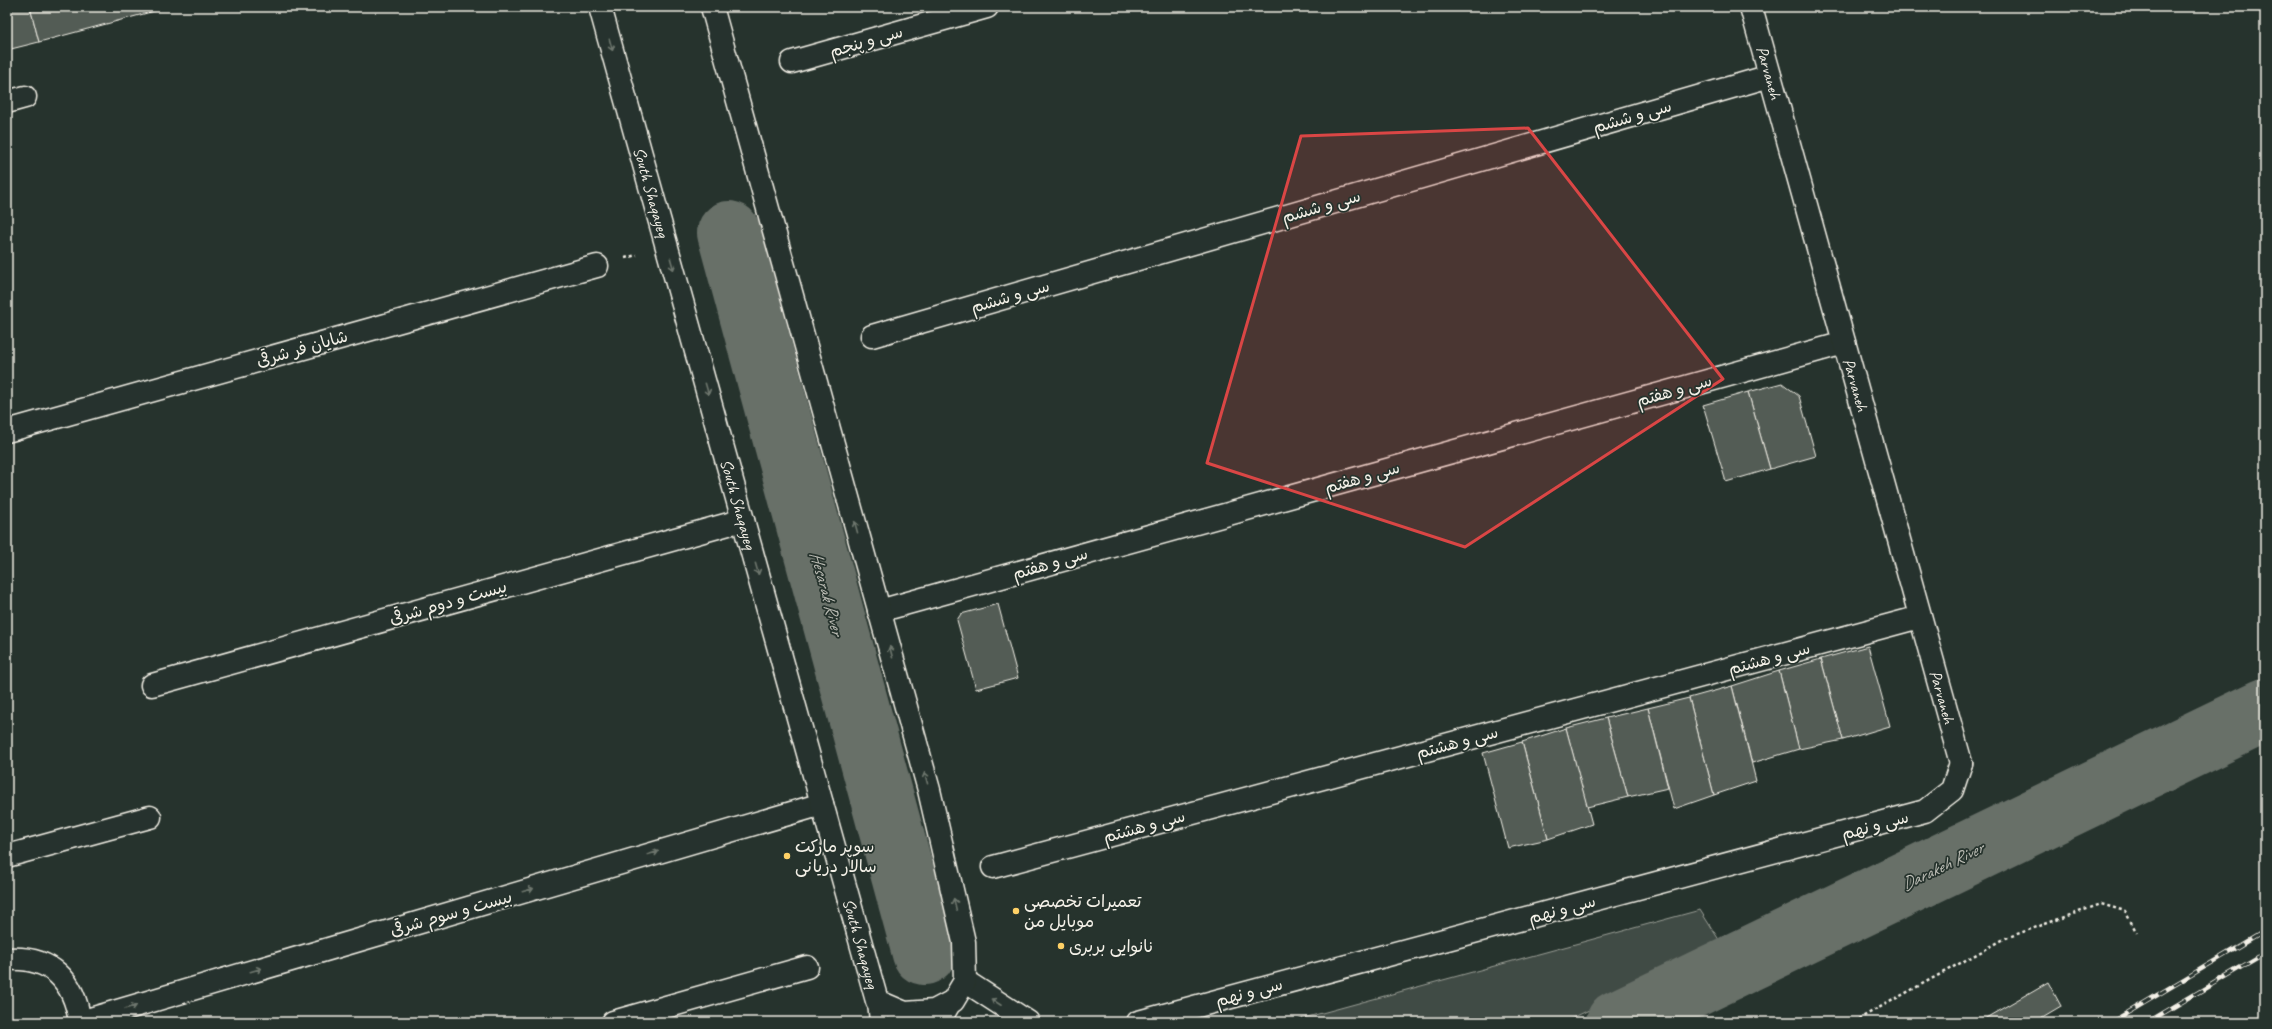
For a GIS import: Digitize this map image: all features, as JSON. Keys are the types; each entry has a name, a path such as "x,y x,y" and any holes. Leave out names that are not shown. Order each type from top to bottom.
{"street":[{"name":"South Shaqayeq","path":"600,7 822,804 878,1012"},
{"path":"712,7 929,790 964,942 965,981 954,1001 934,1011 905,1013 878,1012"},
{"name":"سی و پنجم","path":"792,62 987,7"},
{"name":"Parvaneh","path":"1750,7 1961,763"},
{"name":"سی و ششم","path":"872,336 1770,76"},
{"name":"شایان فر شرقی","path":"7,431 597,266"},
{"name":"سی و هفتم","path":"880,611 1844,343"},
{"name":"بیست و دوم شرقی","path":"152,685 743,520"},
{"name":"سی و هشتم","path":"993,867 1920,617"},
{"name":"سی و نهم","path":"1138,1022 1925,811 1952,790 1961,763"},
{"name":"بیست و سوم شرقی","path":"80,1022 822,804"},
{"path":"7,856 150,817"},
{"path":"7,959 22,958 40,962 56,972 69,986 77,1003 80,1022"},
{"path":"612,1022 807,967"},
{"path":"965,981 1028,1022"}],"lane":[{"path":"942,1022 954,1001"}],"path":[{"path":"597,266 667,246"},
{"path":"1853,1022 2006,938 2101,904 2125,911 2137,933"}],"highlighted area":[{"path":"1528,128 1723,379 1465,547 1207,463 1301,136"}],"shaded area":[{"path":"1700,910 1723,946 1564,1022 1289,1022"}],"building":[{"path":"7,7 30,7 39,42 7,50"},
{"path":"30,7 165,7 166,8 39,42"},
{"path":"1782,383 1799,396 1816,456 1770,469 1748,392"},
{"path":"1748,392 1770,469 1726,482 1703,405"},
{"path":"998,604 1018,678 976,689 957,620 961,614"},
{"path":"1868,646 1890,726 1843,740 1821,659"},
{"path":"1821,659 1843,740 1799,749 1779,671"},
{"path":"1779,671 1799,749 1752,763 1732,686"},
{"path":"1732,686 1756,781 1714,795 1689,698"},
{"path":"1689,698 1714,795 1674,809 1648,708"},
{"path":"1648,708 1668,788 1628,797 1606,718"},
{"path":"1606,718 1628,797 1587,807 1566,728"},
{"path":"1566,728 1592,824 1548,839 1522,742"},
{"path":"1522,742 1548,839 1508,848 1483,753"},
{"path":"2048,982 2061,1006 2034,1022 1979,1022"}],"waterway":[{"name":"Hesarak River","path":"729,233 924,953"},
{"name":"Darakeh River","path":"1618,1022 2265,710"}],"railway":[{"path":"2112,1022 2265,931"},
{"path":"2148,1022 2265,953"}],"place":[{"name":"سوپر مارکت سالار دریانی","path":"787,856"},
{"name":"تعمیرات تخصصی موبایل من","path":"1016,911"},
{"name":"نانوایی بربری","path":"1061,946"}]}
